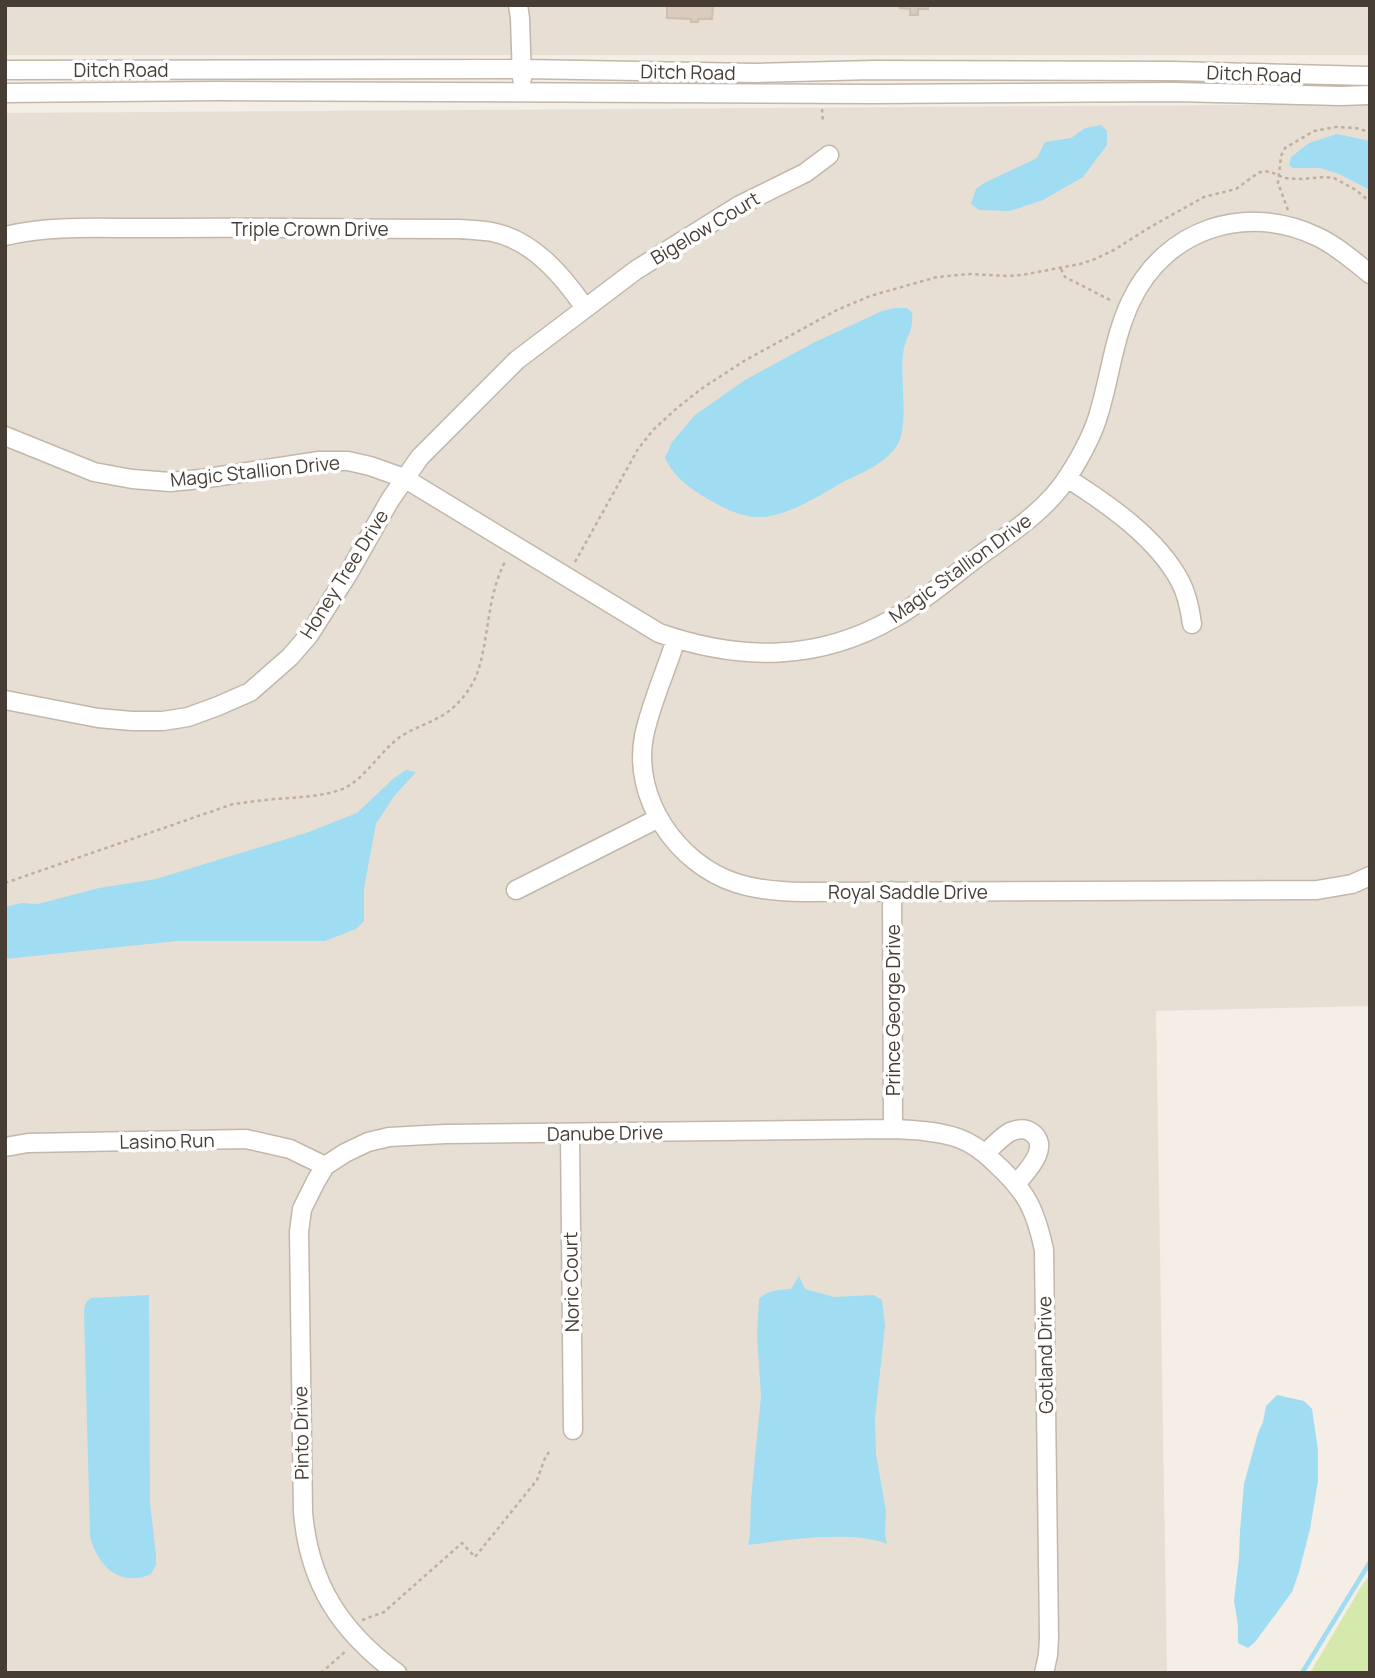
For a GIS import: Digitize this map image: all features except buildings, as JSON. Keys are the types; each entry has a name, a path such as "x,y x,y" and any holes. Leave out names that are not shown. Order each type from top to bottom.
{"street":[{"path":"518,5 522,93"},
{"name":"Ditch Road","path":"5,70 523,69 756,73 874,70 1173,71 1370,76"},
{"name":"Ditch Road","path":"5,93 1173,92 1370,95"},
{"name":"Bigelow Court","path":"585,309 636,270 682,240 740,205 805,173 829,155"},
{"name":"Magic Stallion Drive","path":"5,436 94,472 132,479 170,482 319,461 348,461 370,466 404,478 659,633 727,651 781,654 814,649 865,633 893,619 1017,528 1045,504 1067,478 1099,415 1128,308 1145,277 1164,255 1184,240 1225,224 1276,223 1320,237 1370,274"},
{"name":"Triple Crown Drive","path":"5,236 68,229 177,228 459,229 494,233 519,241 538,255 571,288 585,309"},
{"name":"Honey Tree Drive","path":"5,700 98,718 163,721 188,717 250,692 290,657 309,635 390,500 420,457 517,360 585,309"},
{"path":"1067,478 1118,513 1156,548 1181,582 1192,624"},
{"name":"Royal Saddle Drive","path":"676,639 652,706 644,738 643,766 647,792 662,824 677,844 711,872 735,883 782,892 1317,890 1352,884 1370,876"},
{"path":"516,890 659,818"},
{"name":"Prince George Drive","path":"892,891 893,1129"},
{"path":"985,1154 1002,1138 1018,1129 1024,1128 1035,1135 1040,1146 1038,1152 1031,1167 1017,1183"},
{"name":"Danube Drive","path":"325,1166 368,1142 389,1137 893,1129"},
{"name":"Gotland Drive","path":"893,1129 921,1130 959,1138 974,1145 1017,1183 1040,1230 1044,1250 1049,1638 1044,1673"},
{"name":"Noric Court","path":"570,1133 573,1430"},
{"name":"Lasino Run","path":"5,1147 29,1143 246,1139 290,1149 325,1166"},
{"name":"Pinto Drive","path":"325,1166 302,1209 299,1232 304,1531 315,1571 337,1613 366,1648 397,1673"}],"path":[{"path":"822,108 823,123"},
{"path":"1288,210 1278,183 1281,156 1285,148 1314,131 1336,127 1370,132"},
{"path":"567,577 638,449 653,430 701,389 744,361 836,310 870,296 937,277 970,274 1015,276 1061,269 1095,259 1204,197 1236,189 1264,170 1284,178 1334,178 1356,190 1370,202"},
{"path":"1061,269 1065,277 1128,308"},
{"path":"5,883 233,804 316,796 344,789 400,737 443,716 456,706 467,691 476,676 492,594 500,570 514,545"},
{"path":"362,1620 384,1612 461,1543 475,1557 537,1480 549,1452"},
{"path":"321,1673 347,1650"}],"shaded area":[{"path":"5,5 1370,5 1370,55 5,55"},
{"path":"1370,104 1370,1006 1156,1011 1167,1673 5,1673 5,113"}],"green space":[{"path":"1370,1575 1370,1673 1310,1673 1361,1587"}],"water":[{"path":"1101,125 1107,131 1107,145 1083,177 1043,200 1010,211 979,210 971,204 976,189 1037,158 1045,142 1071,138 1085,128"},
{"path":"1337,134 1370,141 1370,190 1339,174 1320,168 1293,168 1289,165 1291,157 1309,143"},
{"path":"894,308 907,308 912,312 903,359 903,426 896,447 878,464 800,506 766,517 736,513 723,507 693,489 673,471 665,458 672,442 695,415 745,380 813,343"},
{"path":"406,770 416,772 395,795 376,824 364,888 364,921 356,929 325,941 177,941 5,959 5,907 22,903 38,904 99,888 156,879 306,833 357,813"},
{"path":"799,1276 805,1289 834,1297 874,1295 882,1300 885,1326 875,1418 876,1454 886,1511 887,1544 837,1537 748,1545 761,1396 757,1336 759,1299 770,1292 791,1289"},
{"path":"149,1295 150,1502 156,1565 151,1574 129,1578 119,1576 104,1564 93,1547 90,1536 84,1310 86,1302 91,1298"},
{"path":"1277,1395 1304,1401 1312,1409 1318,1450 1318,1481 1310,1529 1292,1592 1248,1648 1238,1643 1234,1601 1244,1484 1266,1406"}],"waterway":[{"path":"1302,1673 1370,1562"}]}
